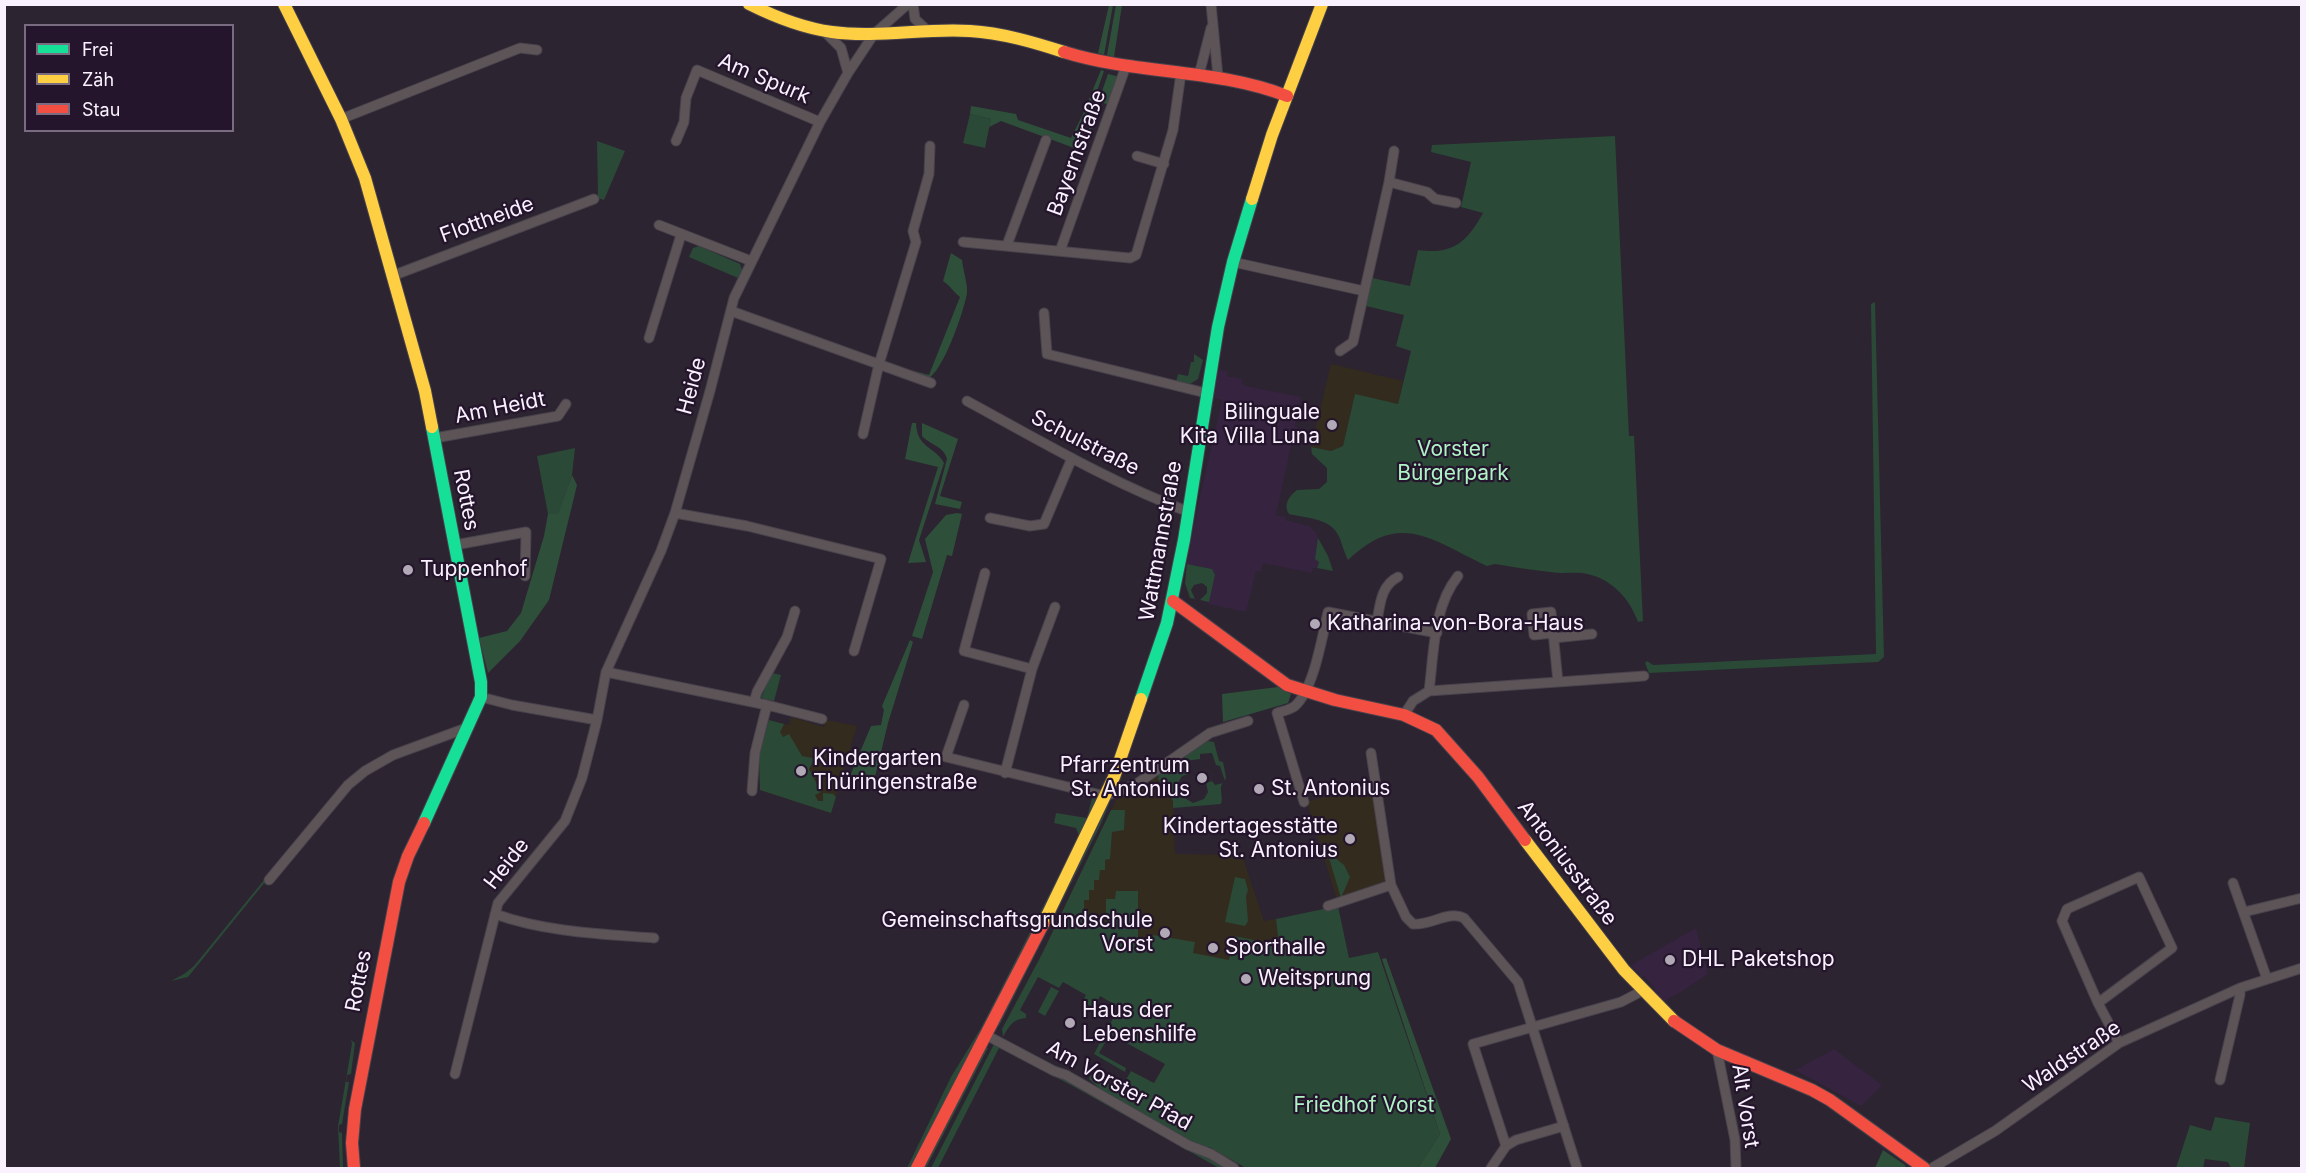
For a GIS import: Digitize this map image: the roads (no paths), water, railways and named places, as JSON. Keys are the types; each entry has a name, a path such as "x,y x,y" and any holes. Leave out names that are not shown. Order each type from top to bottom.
{"street":[{"name":"Rottes","path":"284,4 341,119 361,165 425,391 479,668 481,697 403,868 394,901 366,1044 353,1131 354,1168"},
{"path":"749,4 779,18 823,30 874,34 928,31 972,31 1000,34 1026,39 1108,64 1218,77 1263,86 1287,96"},
{"path":"910,4 915,20 928,31"},
{"name":"Heide","path":"455,1074 498,903 565,821 582,778 597,720 606,672 661,551 675,513 734,298 820,122 848,73 874,34 910,4"},
{"path":"1211,4 1218,77"},
{"name":"Wattmannstraße","path":"917,1168 968,1071 1114,777 1173,601 1206,393 1233,262 1256,182 1323,4"},
{"path":"1199,75 1213,20"},
{"path":"823,30 842,48 848,73"},
{"path":"341,119 520,48 537,50"},
{"name":"Bayernstraße","path":"1060,251 1126,66"},
{"name":"Am Spurk","path":"676,141 684,122 686,98 697,70 820,122"},
{"path":"963,242 1130,258 1136,255 1173,130 1181,73"},
{"path":"1007,245 1046,140"},
{"path":"863,434 879,364 916,242 913,231 929,174 930,146"},
{"path":"1340,351 1353,342 1394,151"},
{"path":"1137,156 1164,164"},
{"path":"1389,182 1427,192 1435,199 1456,203"},
{"name":"Flottheide","path":"392,276 594,199"},
{"path":"659,225 751,261"},
{"path":"649,338 681,235"},
{"path":"1233,262 1364,291"},
{"path":"731,311 932,383"},
{"path":"1044,313 1047,354 1206,393"},
{"name":"Schulstraße","path":"967,401 1072,458 1188,512"},
{"name":"Am Heidt","path":"435,438 558,416 566,404"},
{"path":"990,518 1030,526 1044,524 1072,458"},
{"path":"675,513 758,528 881,559 854,651"},
{"path":"455,545 526,532 525,576"},
{"path":"985,573 964,651 1032,669"},
{"path":"1429,691 1437,633 1446,595 1458,576"},
{"path":"1377,621 1384,590 1398,577"},
{"name":"Antoniusstraße","path":"1173,601 1276,679 1304,692 1404,716 1436,730 1449,742 1642,991 1670,1018 1717,1050 1821,1094 1924,1168"},
{"path":"1005,773 1032,669 1055,607"},
{"path":"754,702 757,692 787,637 795,611"},
{"path":"1304,802 1277,713 1294,706 1304,692 1313,674 1328,612 1437,633"},
{"path":"1558,682 1554,635 1592,634"},
{"path":"606,672 754,702 822,719"},
{"path":"1404,716 1413,701 1429,691 1644,676"},
{"path":"481,697 512,705 597,720"},
{"path":"752,791 755,753 767,705"},
{"path":"964,705 946,757 1105,796 1135,785 1210,733 1248,721"},
{"path":"269,880 348,785 365,771 393,755 469,727"},
{"path":"1371,753 1391,885 1406,917 1413,924 1424,924 1454,915 1464,918 1518,982 1577,1168"},
{"path":"2098,1003 2172,948 2139,877 2067,909 2062,921 2098,1003 2119,1043"},
{"path":"2233,882 2267,979"},
{"path":"1328,906 1391,885"},
{"path":"2244,912 2301,898"},
{"path":"495,914 561,929 654,938"},
{"name":"Waldstraße","path":"1932,1168 1995,1131 2119,1043 2240,988 2301,968"},
{"path":"2220,1080 2240,988"},
{"path":"1506,1146 1473,1044 1621,1002 1642,991"},
{"name":"Am Vorster Pfad","path":"986,1035 1066,1075 1188,1145 1212,1154 1234,1168"},
{"name":"Alt Vorst","path":"1717,1050 1735,1140 1736,1168"},
{"path":"1491,1168 1506,1146 1516,1140 1564,1126"}],"place":[{"name":"Bilinguale Kita Villa Luna","path":"1332,425"},
{"name":"Tuppenhof","path":"408,570"},
{"name":"Katharina-von-Bora-Haus","path":"1315,624"},
{"name":"Kindergarten Thüringenstraße","path":"801,771"},
{"name":"Pfarrzentrum St. Antonius","path":"1202,778"},
{"name":"St. Antonius","path":"1259,789"},
{"name":"Kindertagesstätte St. Antonius","path":"1350,839"},
{"name":"Gemeinschaftsgrundschule Vorst","path":"1165,933"},
{"name":"Sporthalle","path":"1213,948"},
{"name":"DHL Paketshop","path":"1670,960"},
{"name":"Weitsprung","path":"1246,979"},
{"name":"Haus der Lebenshilfe","path":"1070,1023"}],"park label":[{"name":"Vorster Bürgerpark","path":"1453,462"},
{"name":"Friedhof Vorst","path":"1364,1106"}]}
